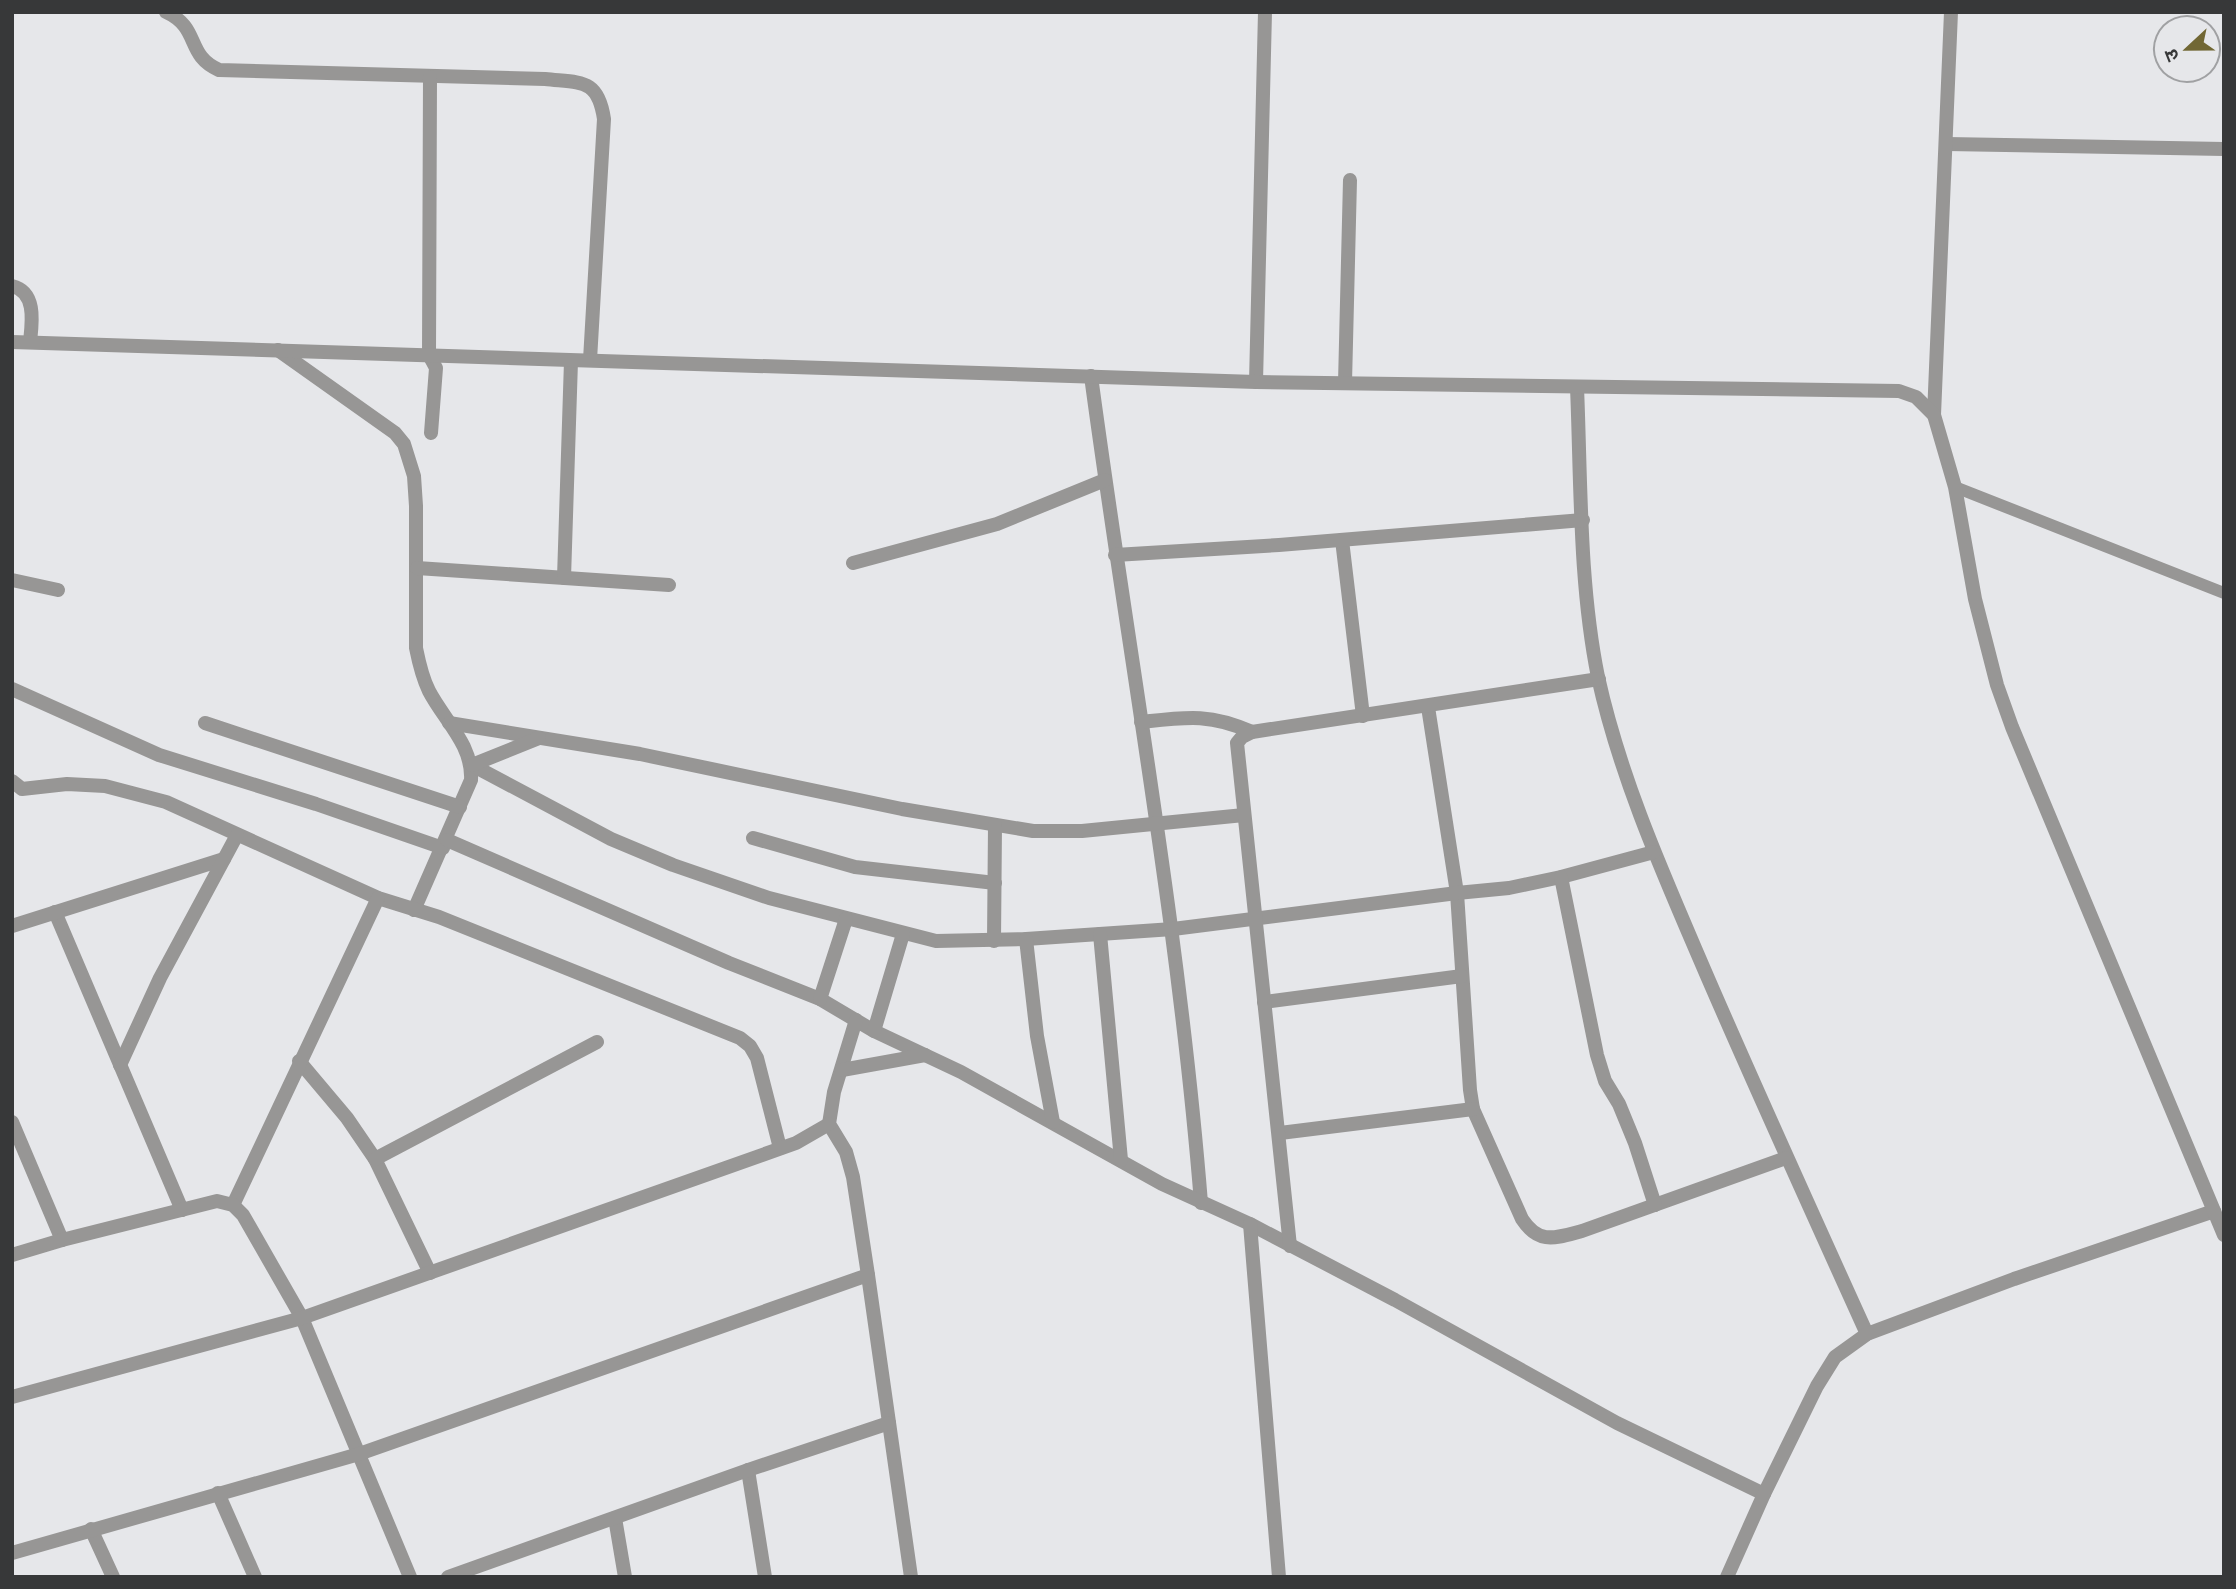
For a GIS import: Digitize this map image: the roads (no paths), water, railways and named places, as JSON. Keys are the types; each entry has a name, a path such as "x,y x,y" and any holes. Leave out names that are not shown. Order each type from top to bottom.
{"street":[{"path":"166,12 183,23 199,57 219,70 545,79 576,82 598,93 604,119 590,360"},
{"path":"1256,382 1265,12"},
{"path":"1951,12 1934,415 1955,487 1975,599 2004,706 2224,1234"},
{"path":"430,77 429,355 436,368 431,433"},
{"path":"1947,144 2224,149"},
{"path":"1345,383 1350,180"},
{"path":"12,286 20,288 28,298 32,312 30,342"},
{"path":"12,342 1256,382 1899,391 1916,397 1934,415"},
{"path":"278,350 396,433 404,444 414,477 416,648 419,664 428,690 468,753 472,765 471,780 414,910"},
{"path":"564,578 571,361"},
{"path":"1091,376 1115,555 1173,929 1192,1091 1201,1203"},
{"path":"1577,387 1589,628 1616,743 1654,852 1867,1334"},
{"path":"853,563 997,524 1105,480"},
{"path":"1115,555 1583,520"},
{"path":"1342,540 1363,716"},
{"path":"417,568 669,585"},
{"path":"12,580 58,590"},
{"path":"1290,1245 1237,743 1252,732 1599,679"},
{"path":"12,689 171,760 445,844 820,999 874,1031 961,1072 1162,1184 1250,1224 1395,1300 1616,1423 1764,1494"},
{"path":"1428,707 1457,892 1467,1068 1473,1110 1530,1232 1540,1237 1558,1237 1787,1158"},
{"path":"1141,722 1191,717 1214,718 1252,732"},
{"path":"205,723 460,807"},
{"path":"449,723 640,754 902,808 1033,831 1082,831 1244,815"},
{"path":"472,765 539,738"},
{"path":"472,765 611,839 673,865 769,898 936,942 995,941 1173,929 1457,892 1508,888 1654,852"},
{"path":"15,788 67,784 105,786 166,802 378,898 439,917 740,1038 750,1046 757,1058 780,1148"},
{"path":"995,825 995,941"},
{"path":"120,1065 160,978 237,835"},
{"path":"753,838 855,867 995,883"},
{"path":"12,926 224,859"},
{"path":"1561,877 1597,1055 1605,1081 1619,1104 1635,1143 1655,1205"},
{"path":"233,1205 378,898"},
{"path":"55,912 181,1209"},
{"path":"820,999 846,919"},
{"path":"874,1031 903,934"},
{"path":"1100,934 1121,1160"},
{"path":"1026,939 1037,1036 1053,1122"},
{"path":"1264,1002 1462,976"},
{"path":"856,1020 834,1092 829,1124 846,1152 853,1177 911,1577"},
{"path":"375,1160 597,1042"},
{"path":"842,1070 925,1055"},
{"path":"299,1061 347,1118 375,1160 430,1273"},
{"path":"1280,1133 1473,1110"},
{"path":"12,1122 62,1240"},
{"path":"12,1397 302,1318 796,1143 829,1124"},
{"path":"12,1255 181,1209 217,1201 233,1205 253,1229 302,1318 410,1577"},
{"path":"1727,1577 1817,1386 1835,1357 1867,1334 2014,1279 2214,1212"},
{"path":"1250,1224 1279,1577"},
{"path":"12,1553 359,1454 868,1275"},
{"path":"447,1577 748,1470 890,1423"},
{"path":"748,1470 765,1577"},
{"path":"218,1493 255,1577"},
{"path":"615,1518 625,1577"},
{"path":"91,1529 113,1577"}],"lane":[{"path":"1955,487 2224,593"}]}
